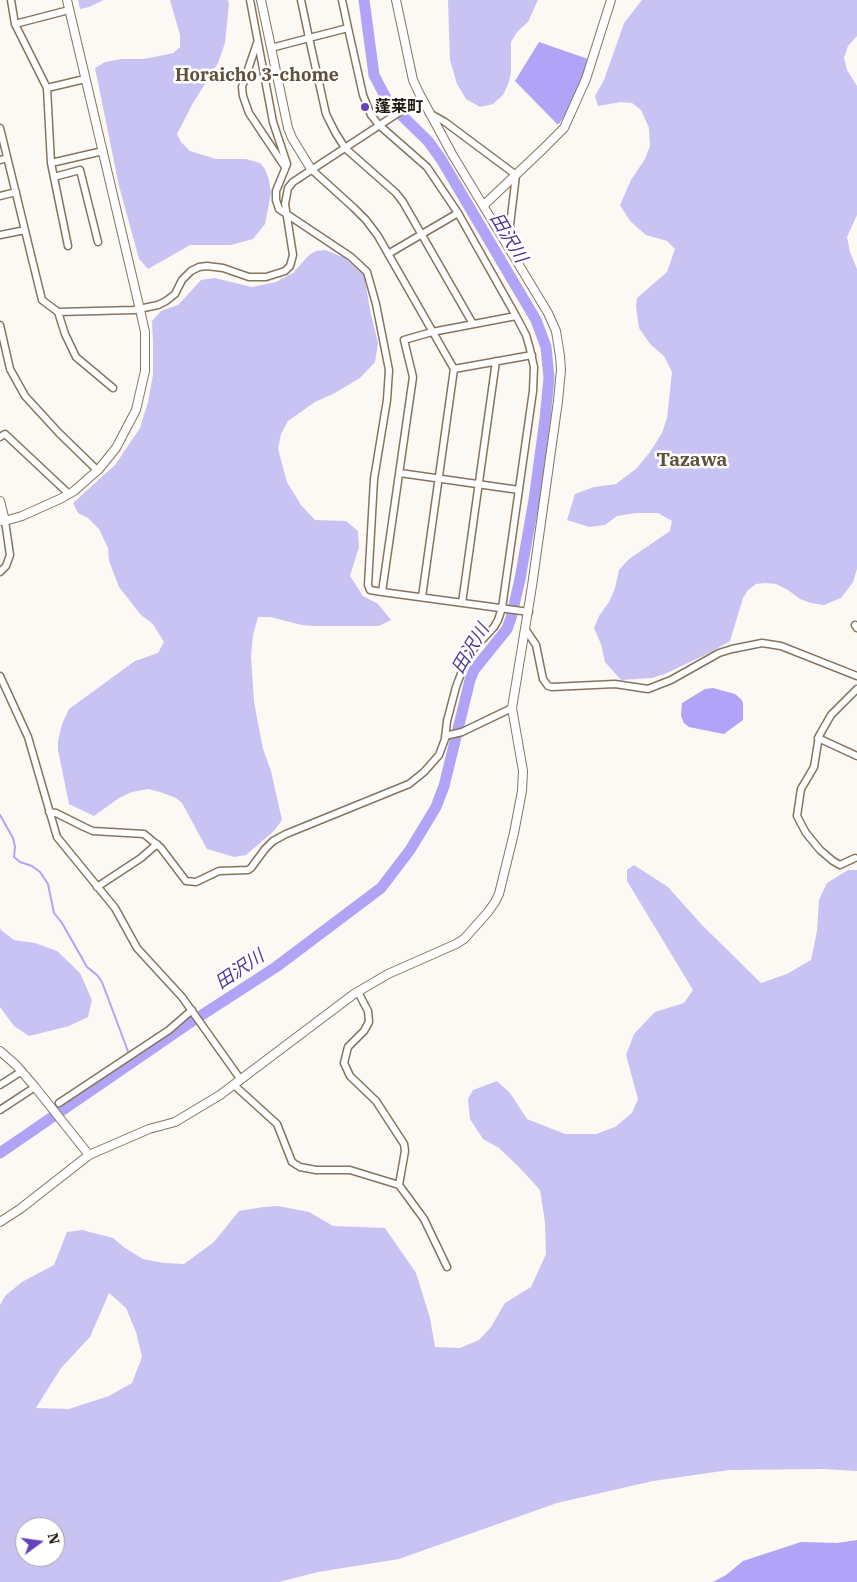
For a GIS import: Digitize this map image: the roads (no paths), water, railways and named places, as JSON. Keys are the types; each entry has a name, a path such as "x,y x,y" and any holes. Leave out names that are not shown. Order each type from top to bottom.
{"street":[{"path":"11,0 15,24 47,88 51,163 68,246"},
{"path":"2,521 22,516 69,494 98,470 116,448 140,400 146,360 145,332 140,309 67,0"},
{"path":"250,0 273,122 287,164 279,180 276,200 279,210 351,257 364,268 369,276 390,375 374,479 368,585 370,590 529,612"},
{"path":"260,0 288,128 292,138 311,169 366,220 388,254 454,369 422,597"},
{"path":"301,0 326,114 345,148 396,193 414,219 473,324"},
{"path":"49,812 56,813 93,831 144,834 157,844 186,881 196,882 219,871 248,870 252,868 269,845 286,834 409,784 424,772 439,755 448,736 449,715 461,670 468,655 494,627 502,608 533,392 534,367 532,355 526,335 458,213 427,167 379,125 366,106 342,0"},
{"path":"0,1222 20,1209 89,1155 149,1129 175,1122 238,1083 358,992 388,974 456,944 481,920 495,902 522,791 523,771 512,708 529,612 558,401 560,356 554,326 421,98 413,80 396,0"},
{"path":"484,204 564,128 586,79 610,0"},
{"path":"15,24 69,10"},
{"path":"270,48 348,28"},
{"path":"258,42 242,87 243,96 249,114 285,167"},
{"path":"47,88 85,79"},
{"path":"58,312 140,309 166,301 175,294 182,280 191,271 199,267 223,268 249,277 266,278 285,271 290,266 293,255 285,204 288,188 311,169 421,98"},
{"path":"429,113 445,122 516,175"},
{"path":"0,128 42,300 58,312 65,334 76,357 114,388"},
{"path":"51,163 103,151"},
{"path":"0,160 7,158"},
{"path":"54,177 80,170 98,242"},
{"path":"511,251 510,225 516,175"},
{"path":"0,196 16,192"},
{"path":"388,254 458,213"},
{"path":"0,235 25,230"},
{"path":"382,592 413,377 404,340 432,332 516,316"},
{"path":"0,325 10,369 25,396 59,433 98,470"},
{"path":"454,369 532,355"},
{"path":"462,603 496,361"},
{"path":"0,437 5,434 69,494"},
{"path":"400,473 519,490"},
{"path":"0,501 2,521 10,555 6,566 0,572"},
{"path":"526,630 536,645 543,679 548,686 552,687 615,684 648,689 671,680 719,653 762,644 780,646 857,676"},
{"path":"0,676 28,737 57,837 114,908 137,948 192,1010 238,1083 277,1124 292,1162 300,1167 316,1170 350,1170 399,1185 424,1219 447,1266"},
{"path":"855,858 840,866 833,861 820,850 806,833 797,816 801,789 814,767 818,738 831,715 857,689"},
{"path":"448,736 462,732 512,708"},
{"path":"818,738 857,756"},
{"path":"97,887 141,858 157,844"},
{"path":"358,992 368,1011 370,1022 348,1048 344,1063 350,1076 376,1101 404,1144 405,1151 399,1185"},
{"path":"59,1103 169,1030 192,1010"},
{"path":"0,1050 22,1071 89,1155"},
{"path":"0,1085 22,1071"},
{"path":"0,1110 35,1087"}],"waterway":[{"name":"田沢川","path":"0,1153 188,1024 276,967 381,888 410,850 436,807 444,786 470,680 474,670 507,629 511,618 534,500 545,419 549,378 546,347 536,320 441,159 428,141 388,102 374,75 364,0"},
{"path":"0,815 13,838 15,847 14,857 40,872 48,884 54,913 62,923 87,967 102,982 129,1054"}],"place":[{"name":"蓬莱町","path":"365,107"}],"district":[{"name":"Horaicho 3-chome","path":"257,76"},
{"name":"Tazawa","path":"692,461"}]}
